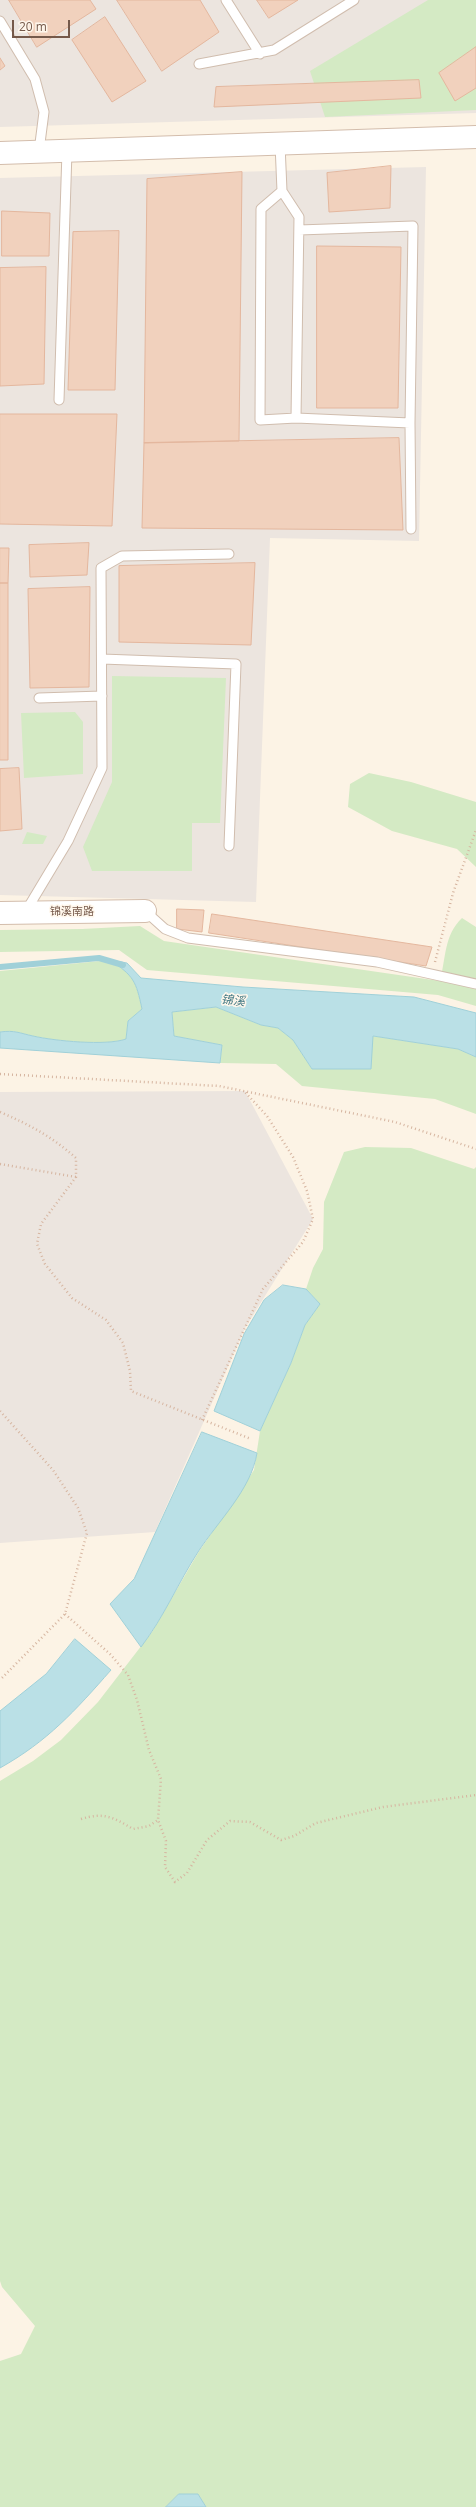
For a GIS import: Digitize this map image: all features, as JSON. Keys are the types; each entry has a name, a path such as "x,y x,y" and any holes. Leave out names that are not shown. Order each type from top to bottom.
{"street":[{"path":"0,153 476,137"},
{"name":"锦溪南路","path":"0,912 145,912"}],"lane":[{"path":"226,0 260,54"},
{"path":"199,64 260,54 274,50 354,0"},
{"path":"0,21 35,79 44,112 39,151"},
{"path":"280,144 282,191 299,217 296,418"},
{"path":"59,400 67,151"},
{"path":"282,191 261,209 260,420 296,418 410,423"},
{"path":"299,230 413,226 410,423 411,529"},
{"path":"25,912 68,841 102,768 101,568 122,556 230,554"},
{"path":"102,659 236,664 230,846"},
{"path":"39,698 102,696"},
{"path":"145,912 165,929 188,938 377,962 476,984"}],"path":[{"path":"432,974 453,893 476,830"},
{"path":"0,1074 219,1086 395,1122 476,1149"},
{"path":"202,1420 263,1289 303,1242 313,1219 307,1191 293,1157 267,1116 245,1091"},
{"path":"0,1112 30,1125 55,1140 76,1158 76,1177 41,1224 37,1244 45,1264 72,1298 106,1320 123,1343 130,1371 131,1391 251,1439"},
{"path":"0,1164 76,1177"},
{"path":"0,1411 53,1470 78,1508 87,1533 65,1614 0,1680"},
{"path":"65,1614 110,1654 128,1675 137,1700 149,1750 161,1779 158,1820 166,1841 165,1867 175,1882 187,1873 207,1840 230,1821 250,1822 281,1840 294,1836 316,1823 376,1809 476,1795"},
{"path":"82,1819 99,1814 118,1820 133,1829 149,1826 158,1820"}],"shaded area":[{"path":"0,0 476,0 476,113 0,127"},
{"path":"426,167 419,541 270,538 256,902 0,895 0,178"},
{"path":"245,1091 313,1219 245,1328 155,1532 0,1543 0,1092"}],"green space":[{"path":"428,0 476,0 476,110 325,117 310,71"},
{"path":"112,676 226,678 220,823 192,823 192,871 92,871 83,847 112,782"},
{"path":"75,712 83,722 83,774 24,778 21,713"},
{"path":"369,773 411,782 476,802 476,867 457,849 392,831 348,807 350,784"},
{"path":"27,832 47,836 43,844 22,844"},
{"path":"462,918 476,927 476,1006 438,995 147,970 119,950 0,952 0,930 82,929 140,926 164,941 440,981 446,947 452,932"},
{"path":"110,960 130,975 136,985 142,1009 128,1021 126,1039 106,1042 80,1042 42,1038 5,1031 0,1032 0,971"},
{"path":"216,1007 261,1025 278,1028 293,1040 312,1069 373,1036 458,1049 476,1057 476,1114 435,1099 302,1086 276,1064 220,1063 222,1045 174,1036 172,1012"},
{"path":"365,1147 411,1148 474,1169 476,1167 476,2507 206,2507 198,2494 179,2494 166,2507 0,2507 0,2361 21,2354 35,2326 2,2287 0,2281 0,1781 33,1761 61,1740 98,1702 152,1632 198,1553 254,1470 260,1431 291,1363 305,1325 320,1304 306,1289 313,1268 323,1249 324,1202 344,1152"}],"water":[{"path":"110,960 127,963 141,978 243,987 414,997 476,1013 476,1057 458,1049 373,1036 371,1069 312,1069 293,1040 278,1028 261,1025 216,1007 172,1012 174,1036 222,1045 220,1063 0,1048 0,1032 5,1031 54,1040 80,1042 106,1042 126,1039 128,1021 142,1009 136,985 133,980 124,970"},
{"path":"283,1285 306,1289 320,1304 305,1325 291,1363 260,1431 214,1411 244,1334 264,1300"},
{"path":"202,1432 257,1453 254,1467 233,1505 198,1552 157,1624 141,1647 110,1604 134,1579"},
{"path":"75,1639 111,1670 73,1712 47,1736 17,1758 0,1768 0,1711 46,1674"},
{"path":"179,2494 198,2494 206,2507 166,2507"}],"building":[{"path":"9,0 90,0 96,9 37,47"},
{"path":"117,0 200,0 219,32 162,71"},
{"path":"257,0 298,0 269,18"},
{"path":"105,17 146,81 112,102 72,40"},
{"path":"476,47 476,88 455,101 439,73"},
{"path":"0,58 5,66 0,70"},
{"path":"419,80 421,98 214,107 216,87"},
{"path":"391,166 390,208 329,212 327,173"},
{"path":"242,172 239,441 144,443 147,179"},
{"path":"2,211 50,213 49,256 2,256"},
{"path":"119,231 115,390 68,390 73,232"},
{"path":"317,246 401,247 398,408 317,408"},
{"path":"46,267 44,384 0,386 0,268"},
{"path":"0,414 117,414 112,526 0,524"},
{"path":"399,438 403,530 142,528 144,443"},
{"path":"89,543 87,575 30,577 29,545"},
{"path":"0,548 9,548 8,583 0,583"},
{"path":"255,563 251,645 119,642 119,566"},
{"path":"0,583 8,583 8,760 0,760"},
{"path":"90,587 89,687 30,688 28,589"},
{"path":"19,768 22,829 0,831 0,769"},
{"path":"177,909 204,910 202,932 177,929"},
{"path":"212,914 432,947 426,966 209,933"}],"waterway":[{"name":"锦溪","path":"0,967 99,958 123,965"}]}
